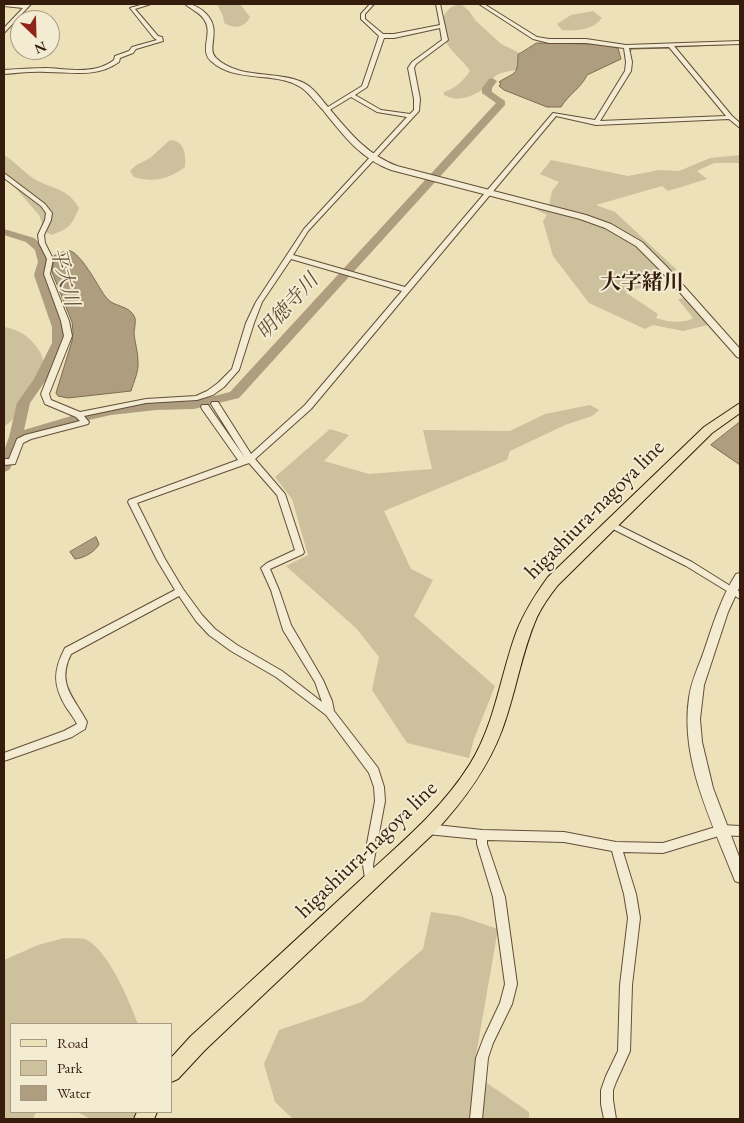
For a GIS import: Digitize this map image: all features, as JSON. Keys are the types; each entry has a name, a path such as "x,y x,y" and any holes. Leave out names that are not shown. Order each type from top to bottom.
{"main road":[{"name":"higashiura-nagoya line","path":"172,1071 198,1043 451,805 481,761 495,730 521,643 537,603 552,581 708,430 740,408"}],"street":[{"path":"4,72 38,70 68,73 108,68 117,60 117,57 128,54 134,48 160,41 160,38 156,37 132,8 149,4"},
{"path":"188,4 202,13 210,22 212,32 209,53 216,62 237,71 295,82 308,89 359,150 372,160 387,166 599,222 639,244 664,269 740,355"},
{"path":"372,4 363,14 363,19 382,36 394,36 443,26"},
{"path":"481,4 538,40 586,41 626,47 740,42"},
{"path":"4,5 28,5"},
{"path":"4,31 28,5"},
{"path":"8,462 20,441 28,436 81,417 146,401 197,398 210,393 221,385 234,370 259,302 306,230 417,110 418,104 411,68 414,63 444,42 446,38 436,5"},
{"path":"326,110 364,87 382,36"},
{"path":"670,45 730,117 740,126"},
{"path":"596,123 628,71 626,47"},
{"path":"351,95 379,111 412,116"},
{"path":"373,879 369,874 368,865 380,801 377,779 368,762 329,712 286,679 234,648 212,632 199,618 180,591 146,532 132,502 246,460 308,407 555,114 596,123 730,117"},
{"path":"4,175 43,205 49,213 41,235 42,242 50,258 47,274 65,321 68,336 45,394 46,399 52,405 81,417"},
{"path":"289,256 406,290"},
{"path":"215,404 246,460"},
{"path":"205,407 246,460 281,494 300,550 298,554 266,568 274,586 287,629 313,670 326,695 329,712"},
{"path":"610,524 689,564 736,593"},
{"path":"740,577 736,593 723,609 695,696 694,720 695,743 701,770 740,876"},
{"path":"4,757 68,734 81,726 82,722 71,707 60,681 59,672 62,660 68,651 180,591"},
{"path":"427,829 482,836 564,837 616,846 663,848 722,830 740,830"},
{"path":"476,1119 482,1058 506,1004 511,984 499,898 482,844 482,836"},
{"path":"610,1119 606,1090 622,1060 624,1051 626,985 634,918 630,894 616,846"}],"green space":[{"path":"217,4 240,4 250,17 242,25 235,27 228,25 224,23"},
{"path":"461,4 501,44 520,53 529,60 528,69 501,73 477,93 467,97 455,98 444,95 444,92 459,84 470,71 447,44 443,34 442,23 446,12 450,8"},
{"path":"593,11 602,18 590,27 579,30 562,30 557,24 571,15"},
{"path":"170,140 179,143 184,149 185,167 161,179 148,180 134,177 130,171 150,158"},
{"path":"4,155 34,178 66,193 75,202 79,208 69,226 51,235 45,231 39,215 4,175"},
{"path":"740,155 740,163 714,163 697,171 707,179 668,191 662,186 596,205 615,212 677,270 640,279 645,287 625,292 658,314 656,318 670,321 680,322 693,318 678,299 684,298 708,325 683,331 653,325 645,329 589,303 553,256 543,221 547,215 521,202 549,207 552,191 559,182 540,174 551,160 628,176 659,170 679,171 710,158"},
{"path":"4,327 18,331 33,342 42,357 44,368 42,380 37,391 22,411 4,427"},
{"path":"590,405 599,410 592,416 565,425 510,451 507,460 384,511 411,569 433,580 414,616 495,686 474,739 469,758 407,743 372,690 379,657 356,628 286,566 308,555 292,499 275,477 330,429 349,435 324,461 369,474 432,469 423,430 510,431 545,414"},
{"path":"431,912 459,916 498,929 475,1061 481,1079 529,1112 529,1119 293,1119 275,1102 264,1064 279,1030 362,1002 423,949"},
{"path":"64,938 85,939 103,955 124,991 138,1023 10,1023 10,1113 36,1113 33,1119 4,1119 4,960 38,945"},
{"path":"79,1113 139,1113 131,1119 91,1119"}],"water":[{"path":"537,43 596,44 618,48 621,59 587,75 561,107 547,107 504,90 499,86 501,83 499,82 516,71 518,55"},
{"path":"68,250 78,256 108,300 129,310 135,318 134,334 138,365 131,391 68,398 58,396 56,393 72,341 73,331 72,322 52,272 54,256"},
{"path":"740,422 740,465 711,445"},
{"path":"96,537 99,544 95,550 75,559 70,552"}],"waterway":[{"path":"674,47 739,44"},
{"path":"630,55 631,49 669,48 673,51"},
{"name":"明徳寺川","path":"16,437 78,418 111,411 156,406 194,405 234,395 502,103 487,93 487,88 492,81"},
{"name":"平大川","path":"4,232 30,240 40,249 44,262 40,275 58,327 58,343 40,380 24,403 16,437"},
{"name":"明徳寺川","path":"4,467 16,437"}],"district":[{"name":"大字緒川","path":"642,283"}]}
